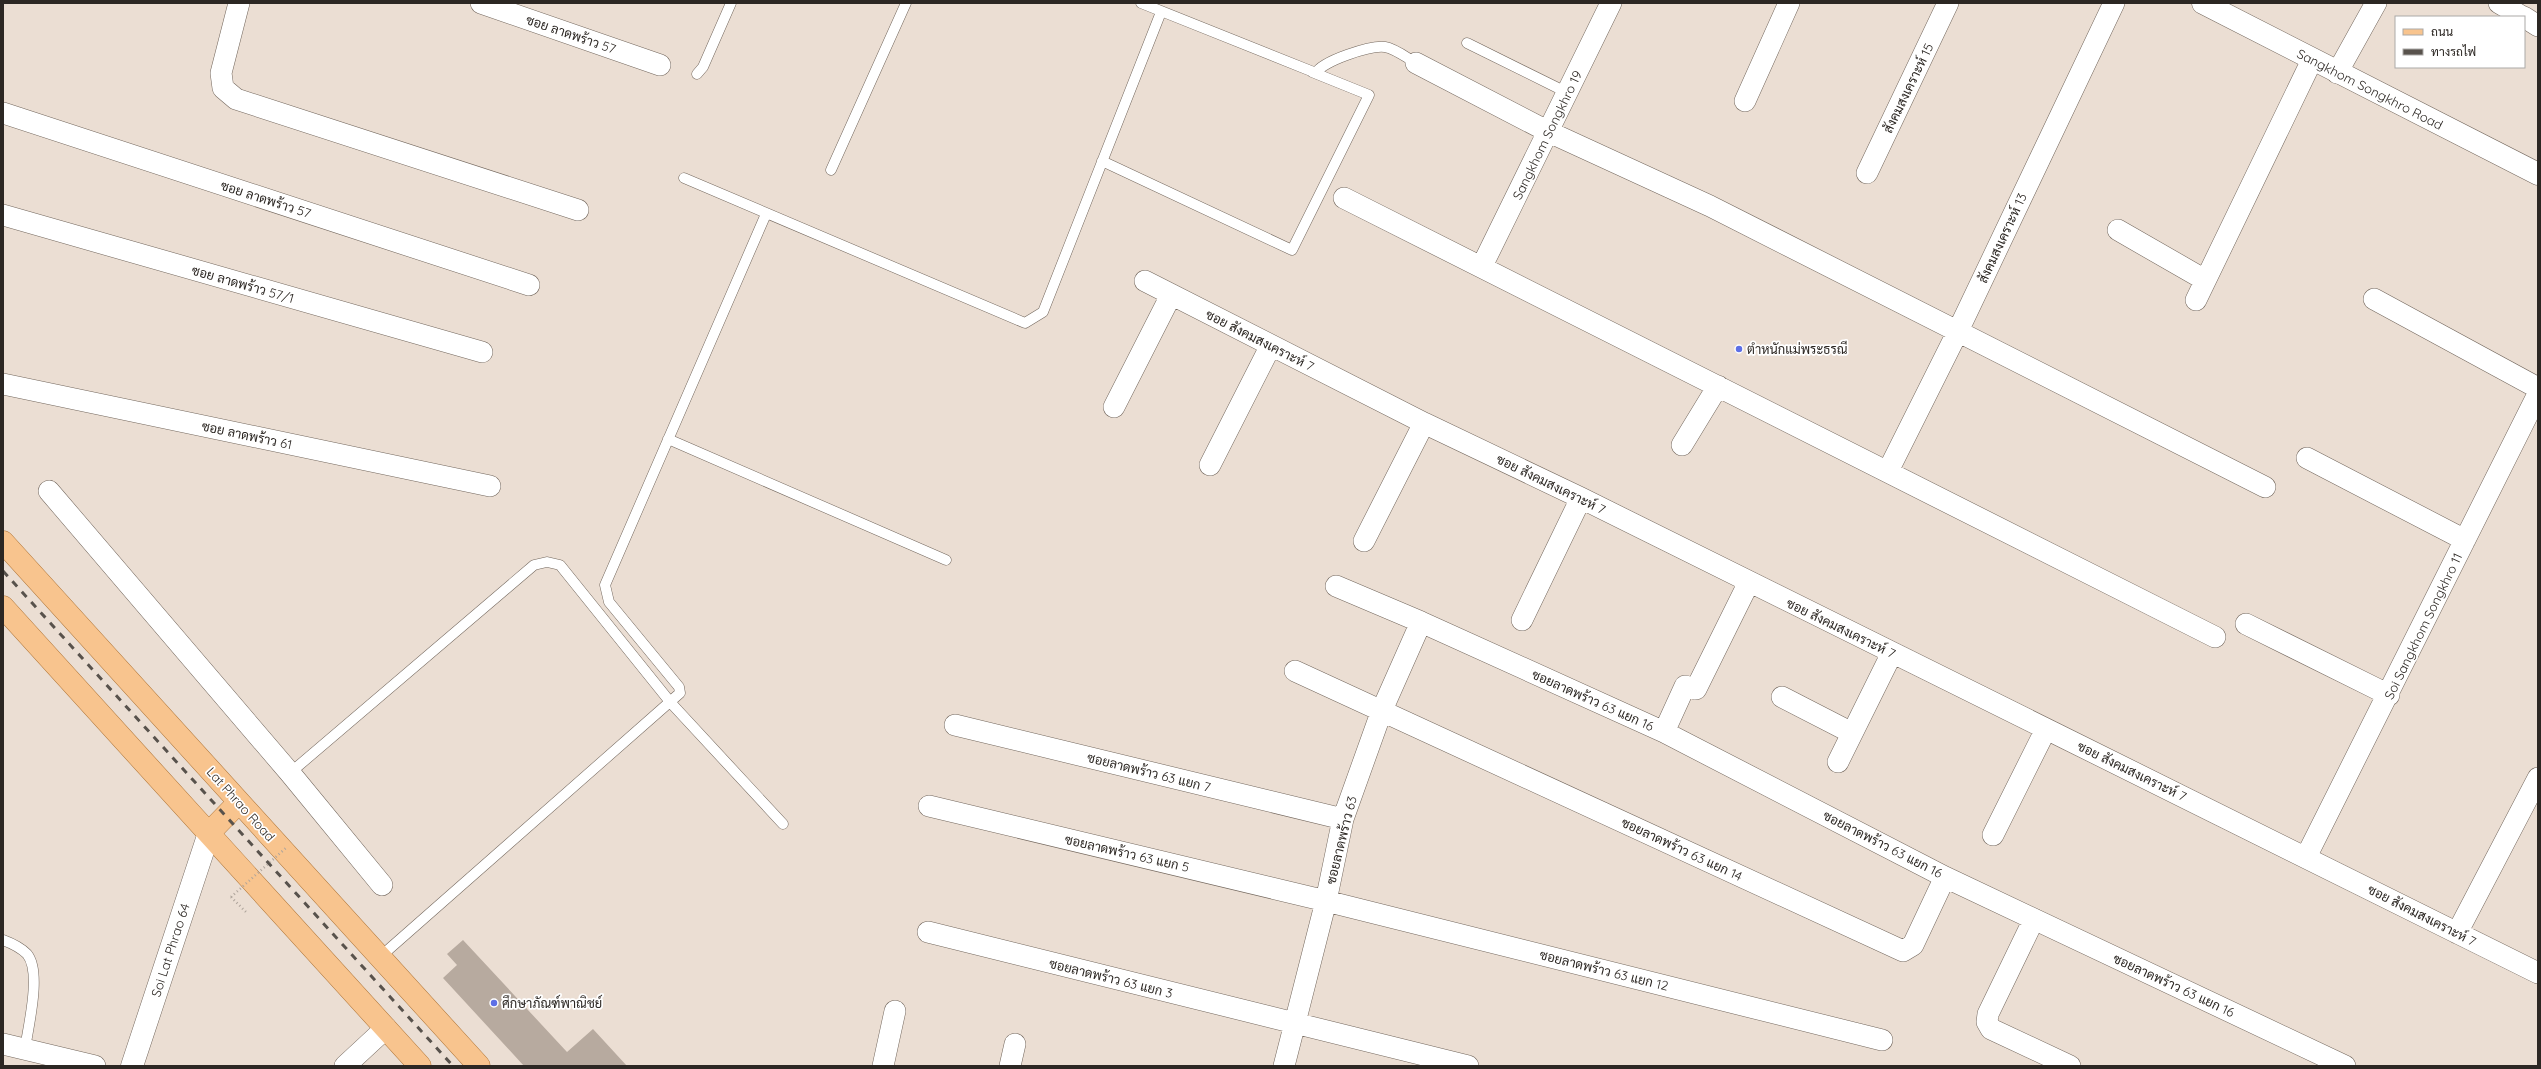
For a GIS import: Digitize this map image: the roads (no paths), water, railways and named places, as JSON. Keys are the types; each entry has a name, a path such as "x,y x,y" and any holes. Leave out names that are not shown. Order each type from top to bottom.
{"main road":[{"name":"Sangkhom Songkhro Road","path":"2202,3 2538,174"},
{"name":"Lat Phrao Road","path":"3,542 479,1066"},
{"path":"3,607 420,1066"},
{"path":"209,833 239,802"},
{"name":"Soi Lat Phrao 64","path":"132,1066 209,833"}],"street":[{"path":"239,3 221,73 223,88 236,99 578,210"},
{"name":"ซอย ลาดพร้าว 57","path":"481,3 660,64"},
{"name":"Sangkhom Songkhro 19","path":"1482,266 1611,3"},
{"path":"1745,101 1789,3"},
{"name":"สังคมสงเคราะห์ 15","path":"1867,173 1948,3"},
{"name":"สังคมสงเคราะห์ 13","path":"1888,471 1957,333 2114,3"},
{"path":"2337,73 2376,3"},
{"path":"2499,3 2522,16"},
{"path":"2525,18 2538,26"},
{"path":"2196,300 2312,60"},
{"path":"1416,63 1549,132 1710,206 1957,333 2265,487"},
{"name":"ซอย ลาดพร้าว 57","path":"3,113 529,285"},
{"path":"1344,198 1482,266 2215,637"},
{"name":"ซอย ลาดพร้าว 57/1","path":"3,215 482,352"},
{"path":"2118,230 2205,280"},
{"name":"ซอย สังคมสงเคราะห์ 7","path":"1145,281 1424,423 1581,498 2538,973"},
{"path":"1114,407 1171,295"},
{"path":"2374,299 2538,388"},
{"path":"1210,465 1271,346"},
{"name":"ซอย ลาดพร้าว 61","path":"3,384 490,486"},
{"path":"1682,445 1718,386"},
{"name":"Soi Sangkhom Songkhro 11","path":"2306,857 2389,696 2538,394"},
{"path":"1364,541 1424,423"},
{"path":"2307,458 2465,540"},
{"path":"49,491 290,773 382,885"},
{"path":"1522,620 1581,498"},
{"path":"1664,732 1685,686 1696,689 1749,582"},
{"name":"ซอยลาดพร้าว 63 แยก 16","path":"1336,586 1421,622 1664,732 1945,877 2034,919 2317,1060 2345,1066"},
{"name":"ซอยลาดพร้าว 63","path":"1284,1066 1326,900 1343,819 1382,710 1421,622"},
{"path":"2246,624 2389,696"},
{"path":"1838,762 1892,653"},
{"path":"1295,671 1382,710"},
{"path":"1782,697 1852,733"},
{"name":"ซอยลาดพร้าว 63 แยก 14","path":"1382,710 1903,950 1913,945 1945,877"},
{"name":"ซอยลาดพร้าว 63 แยก 7","path":"955,726 1343,819"},
{"path":"1993,835 2046,729"},
{"path":"2457,934 2538,778"},
{"name":"ซอยลาดพร้าว 63 แยก 5","path":"929,806 1326,900"},
{"name":"ซอยลาดพร้าว 63 แยก 12","path":"1326,900 1882,1040"},
{"path":"2034,919 1988,1014 1987,1022 1991,1029 2070,1066"},
{"name":"ซอยลาดพร้าว 63 แยก 3","path":"928,932 1468,1066"},
{"path":"883,1066 895,1011"},
{"path":"345,1066 386,1028"},
{"path":"3,1044 95,1066"},
{"path":"1010,1066 1015,1044"}],"lane":[{"path":"697,74 703,68 731,3"},
{"path":"831,170 906,3"},
{"path":"1102,161 1292,250 1369,95 1141,3"},
{"path":"684,178 766,214 1025,322 1042,312 1161,12"},
{"path":"1466,43 1568,93"},
{"path":"1312,72 1316,73 1318,70 1338,58 1380,47 1389,49 1416,63"},
{"path":"380,958 672,703 680,692 679,687 609,602 605,585 766,214"},
{"path":"668,440 946,560"},
{"path":"290,773 534,565 547,562 560,565 672,703 783,824"},
{"path":"3,940 12,943 28,955 35,981 25,1049"}],"railway":[{"path":"3,571 453,1066"}],"place":[{"name":"ตำหนักแม่พระธรณี","path":"1739,349"},
{"name":"ศึกษาภัณฑ์พาณิชย์","path":"494,1003"}]}
